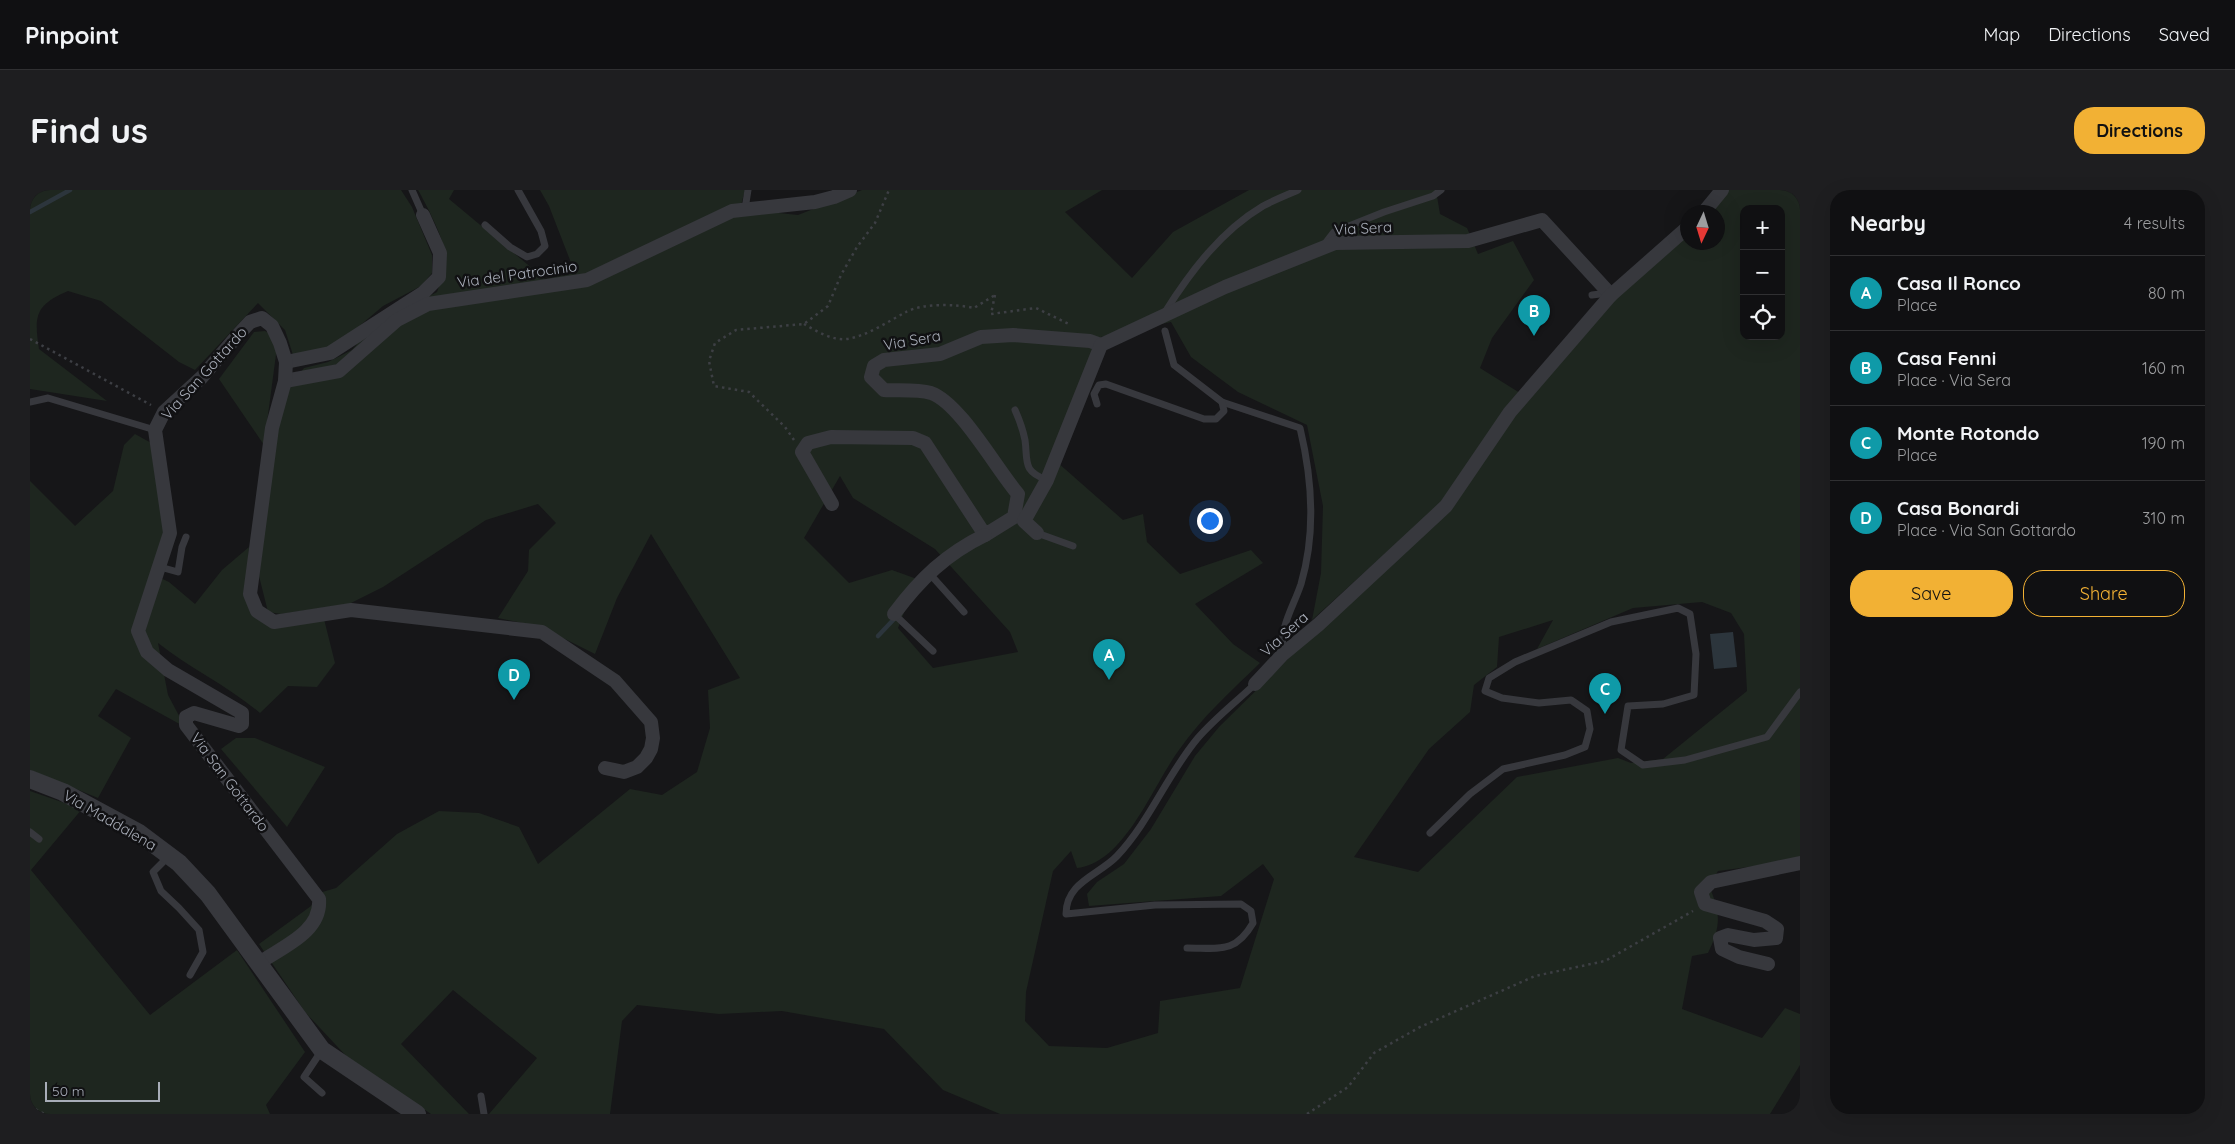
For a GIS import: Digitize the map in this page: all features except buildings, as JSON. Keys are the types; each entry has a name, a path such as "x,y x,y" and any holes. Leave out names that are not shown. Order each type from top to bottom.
{"street":[{"name":"Via del Patrocinio","path":"285,381 339,371 397,320 428,304 587,280 732,211 834,197 850,190"},
{"path":"1710,205 1722,190"},
{"path":"798,203 812,192"},
{"path":"286,362 330,353 423,293 439,277 440,252 423,215"},
{"name":"Via Sera","path":"894,614 913,588 933,578 958,548 985,535 1014,517 1018,494 985,448 954,410 931,394 884,390 871,377 874,366 884,360 940,354 981,337 1013,335 1090,341 1101,340 1162,317 1225,287 1335,243 1468,241 1542,220 1610,294"},
{"name":"Via Sera","path":"1256,684 1283,654 1318,625 1446,506 1510,412 1610,294 1680,234"},
{"name":"Via San Gottardo","path":"258,963 298,938 316,920 320,910 319,899 186,725 186,717 194,713 239,726 242,724 242,713 168,670 147,652 138,631 170,533 155,430 164,412 202,377 250,322 262,318 272,326 286,362 285,381 272,428 250,594 257,611 274,622 351,610 542,632 615,681 651,722 653,738 651,749 637,767 624,772 605,768"},
{"path":"1037,533 1024,521 1047,480 1101,340"},
{"path":"832,504 802,452 808,443 831,437 914,438 925,443 985,535"},
{"name":"Via Maddalena","path":"30,779 86,803 140,833 169,856 208,894 258,963"},
{"path":"1768,964 1739,957 1722,949 1720,938 1728,935 1754,940 1776,938 1777,929 1765,921 1704,904 1701,892 1710,882 1800,863"},
{"path":"258,963 322,1050 416,1114"}],"lane":[{"path":"412,190 423,215"},
{"path":"485,225 510,247 527,257 537,254 544,246 541,231 518,190"},
{"path":"745,209 748,190"},
{"path":"1162,317 1180,287 1216,242 1263,206 1298,190"},
{"path":"1320,249 1334,232 1384,212 1433,196 1441,190"},
{"path":"1592,295 1610,294"},
{"path":"1165,331 1174,365 1222,402 1300,428 1306,452 1312,517 1300,584 1284,622 1283,654"},
{"path":"1097,404 1094,394 1099,386 1106,384 1204,419 1216,419 1224,411 1222,402"},
{"path":"30,402 48,398 155,430"},
{"path":"1016,410 1025,440 1026,465 1034,476 1047,480"},
{"path":"1037,533 1073,546"},
{"path":"160,567 178,572 182,547 186,537"},
{"path":"933,578 964,612"},
{"path":"1430,833 1470,794 1502,769 1566,755 1585,747 1590,728 1587,711 1571,700 1540,703 1502,698 1485,691 1489,678 1515,662 1611,622 1678,608 1690,614 1696,654 1694,695 1663,704 1628,706 1621,750 1643,765 1685,760 1768,736 1800,692"},
{"path":"894,614 933,651"},
{"path":"1187,948 1229,948 1244,938 1253,923 1251,910 1241,904 1155,905 1066,914 1066,903 1080,882 1116,857 1141,826 1197,739 1256,684"},
{"path":"30,832 39,839"},
{"path":"169,856 153,872 161,891 199,930 203,952 190,974"},
{"path":"322,1050 304,1077 322,1093"},
{"path":"481,1096 484,1114"}],"path":[{"path":"785,427 749,392 714,386 709,361 715,344 736,330 804,324 828,306 841,276 857,247 875,223 889,190"},
{"path":"804,324 824,335 846,340 891,322 908,311 959,304 974,308 995,295 991,314 1036,308 1101,340"},
{"path":"30,339 164,412"},
{"path":"1307,1114 1348,1087 1374,1053 1420,1027 1535,976 1605,961 1704,904"},
{"path":"30,1106 44,1114"}],"shaded area":[{"path":"30,190 401,190 412,207 432,255 432,273 421,286 383,306 337,345 293,355 285,330 258,303 195,370 179,362 101,301 68,291 49,301 39,313 37,328 39,349 107,401 30,389"},
{"path":"418,190 454,190 449,199 545,279 575,273 549,206 540,190 745,190 740,209 798,215 862,190 1102,190 1065,212 1132,278 1173,232 1249,190 1436,190 1440,214 1467,228 1478,254 1513,241 1534,280 1492,338 1480,368 1520,393 1442,502 1312,620 1321,573 1323,506 1307,425 1238,392 1191,357 1171,322 1101,337 1057,462 1123,520 1143,514 1147,542 1180,574 1251,550 1263,563 1195,604 1233,644 1260,663 1197,726 1169,765 1124,838 1110,852 1094,863 1077,868 1071,851 1053,871 1026,992 1025,1021 1049,1046 1107,1048 1158,1033 1160,1001 1240,988 1274,879 1263,864 1221,896 1089,906 1087,894 1097,882 1124,864 1151,829 1195,756 1219,727 1297,650 1451,510 1515,414 1614,299 1680,239 1680,250 1725,250 1725,205 1715,205 1727,190 1800,190 1800,860 1718,871 1709,886 1716,904 1718,919 1715,935 1708,953 1692,956 1682,1009 1762,1038 1785,1008 1800,1014 1800,1065 1770,1114 1000,1114 943,1090 884,1029 782,1011 719,1014 637,1005 622,1021 610,1114 489,1114 537,1058 453,990 401,1044 469,1114 431,1114 349,1059 305,1012 259,944 311,906 319,893 336,888 397,834 439,811 479,813 519,827 538,864 630,789 662,795 697,772 710,728 708,690 740,678 651,534 617,598 595,654 541,627 498,618 528,571 529,550 556,523 538,504 486,520 383,587 349,604 281,614 268,612 259,576 278,416 287,390 304,368 328,362 352,350 370,328 437,292 445,262 445,252 438,229","holes":["840,476 853,498 935,549 1010,632 1018,652 933,668 898,628 917,579 892,570 849,583 804,538","1702,602 1731,613 1744,634 1747,691 1663,759 1631,763 1618,758 1517,777 1418,872 1354,857 1429,749 1470,712 1474,685 1497,667 1499,637 1553,620 1537,649 1633,608"]},
{"path":"265,331 274,336 277,347 264,445 219,379 254,332"},
{"path":"135,434 153,444 166,525 154,575 169,582 195,604 222,570 249,547 247,579 255,615 323,615 335,663 317,687 288,686 260,713 235,694 158,643 168,695 185,727 116,689 98,716 131,738 98,798 30,770 30,481 75,526 113,491 124,445"},
{"path":"1733,632 1737,667 1714,669 1710,634"},
{"path":"236,738 255,738 325,767 287,827 221,749"},
{"path":"30,791 82,809 31,870 150,1015 237,950 305,1052 266,1105 270,1114 30,1114"}],"waterway":[{"path":"30,212 70,190"},
{"path":"878,636 896,617"}],"place":[{"name":"Casa Fenni","path":"1534,336"},
{"name":"Casa Il Ronco","path":"1109,680"},
{"name":"Casa Bonardi","path":"514,700"},
{"name":"Monte Rotondo","path":"1605,714"}]}
